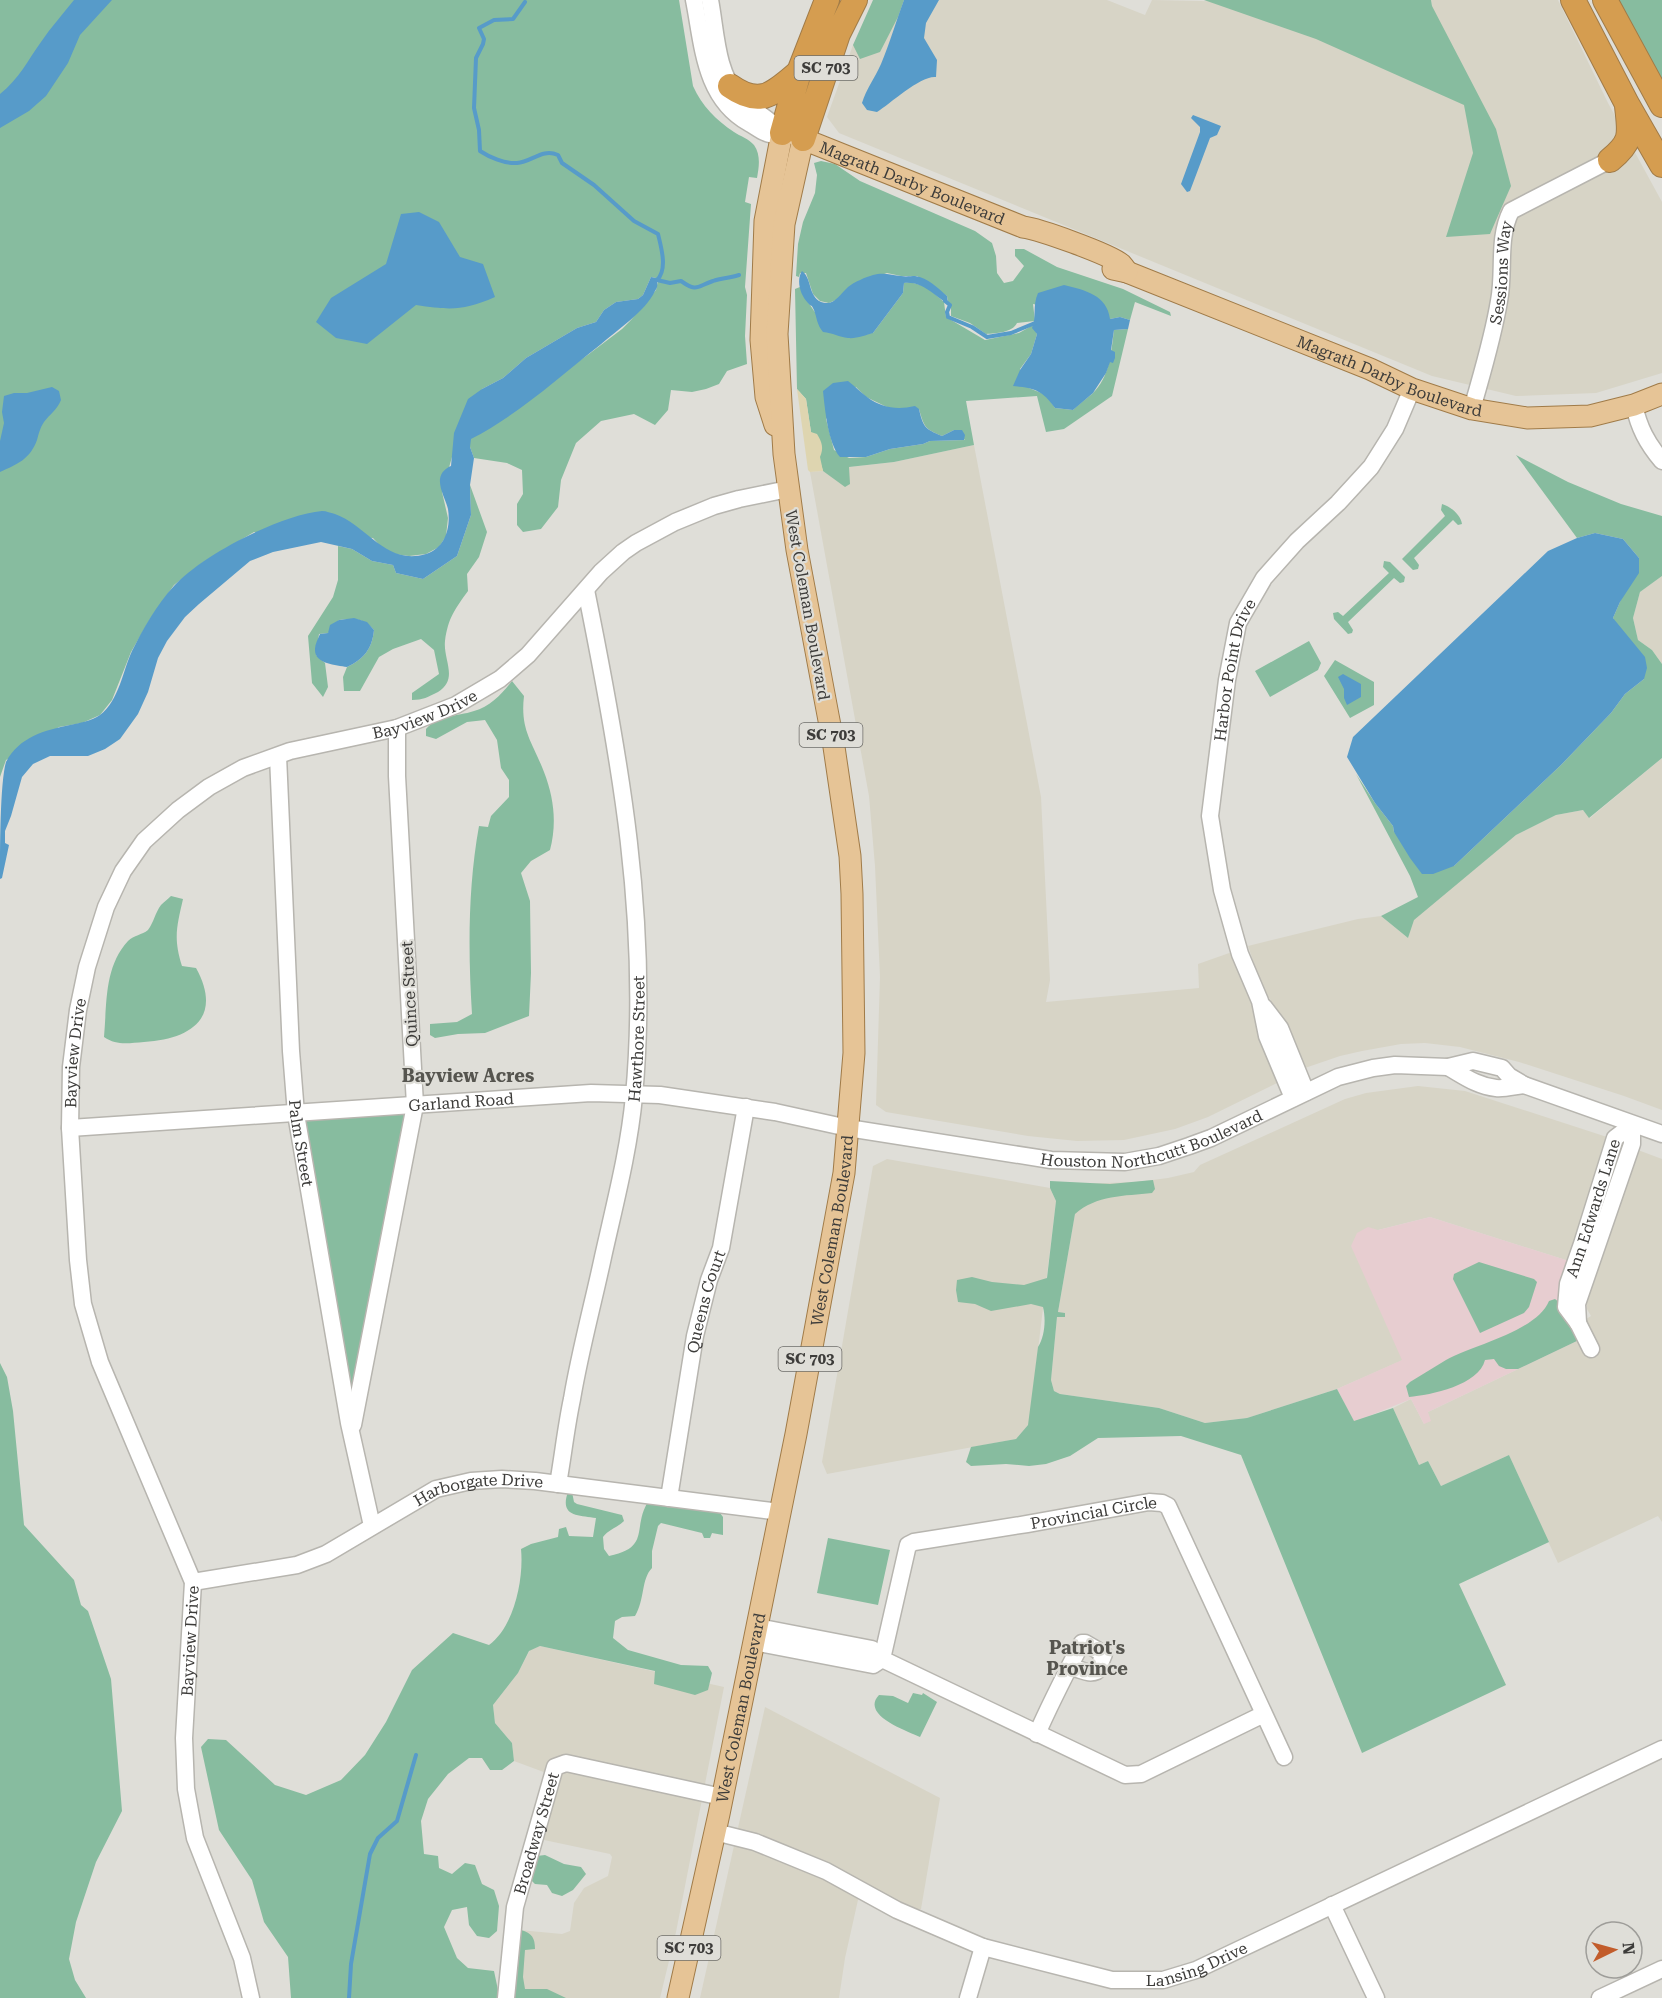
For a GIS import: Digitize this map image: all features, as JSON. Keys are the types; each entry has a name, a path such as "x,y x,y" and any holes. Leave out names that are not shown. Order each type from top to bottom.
{"highway":[{"name":"SC 703","path":"793,136 799,72 827,0"},
{"name":"SC 703","path":"793,136 855,0"},
{"path":"1574,0 1627,104 1662,165"},
{"path":"1605,0 1662,105"},
{"path":"1602,56 1662,137"},
{"path":"730,86 744,95 764,96 799,72"},
{"path":"1610,160 1625,148 1628,140 1627,104"}],"main road":[{"name":"Magrath Darby Boulevard","path":"793,136 1023,227 1032,234 1117,270 1342,358 1412,389 1472,409 1527,418 1590,416 1634,405 1662,394"},
{"name":"West Coleman Boulevard","path":"678,1998 756,1634 844,1173 854,1053 850,856 834,747 797,550 784,454 777,334 784,224 793,136"}],"street":[{"path":"693,0 710,81 722,101 743,120 769,134 793,136"},
{"path":"710,0 723,70 730,86 743,101 793,136"},
{"name":"Sessions Way","path":"1472,409 1500,298 1504,225 1511,210 1610,160"},
{"name":"Harbor Point Drive","path":"1300,1095 1280,1028 1260,1001 1240,954 1222,890 1210,816 1227,680 1238,623 1264,578 1297,541 1338,503 1371,467 1395,429 1412,389"},
{"path":"1634,405 1638,425 1647,443 1662,461"},
{"name":"Bayview Drive","path":"251,1998 242,1958 195,1838 186,1789 184,1738 193,1582 100,1362 83,1304 70,1128 70,1067 78,1010 89,960 106,907 123,871 144,841 178,810 209,787 243,768 290,751 396,728 456,705 500,679 528,654 623,552 675,522 714,506 788,489"},
{"name":"Hawthore Street","path":"558,1484 572,1398 619,1190 634,1095 637,1032 635,901 630,839 616,742 586,590"},
{"name":"Quince Street","path":"351,1435 415,1105 396,728"},
{"name":"Palm Street","path":"278,756 291,1051 296,1114 351,1435 372,1526"},
{"name":"Houston Northcutt Boulevard","path":"848,1128 1051,1160 1125,1161 1159,1156 1189,1146 1338,1077 1395,1065 1448,1067 1473,1061 1502,1068 1509,1076 1524,1085 1662,1134"},
{"name":"Garland Road","path":"70,1128 591,1093 660,1095 775,1112 848,1128"},
{"name":"Queens Court","path":"669,1498 695,1336 709,1280 721,1248 746,1107"},
{"name":"Ann Edwards Lane","path":"1591,1349 1578,1323 1566,1307 1568,1284 1615,1138 1632,1125"},
{"name":"Harborgate Drive","path":"193,1582 297,1565 326,1554 436,1489 471,1481 502,1479 558,1484 780,1512"},
{"name":"Provincial Circle","path":"882,1659 908,1545 914,1542 1156,1502 1168,1506 1284,1757"},
{"path":"756,1634 872,1649 882,1659 1125,1775 1141,1774 1264,1714"},
{"path":"1037,1734 1069,1669"},
{"name":"Lansing Drive","path":"715,1832 755,1842 826,1871 897,1910 983,1947 1112,1980 1163,1980 1196,1970 1662,1749"},
{"name":"Broadway Street","path":"506,1998 515,1907 555,1767 566,1763 722,1797"},
{"path":"1332,1905 1376,1998"},
{"path":"968,1998 983,1947"},
{"path":"1600,1998 1662,1969"}],"shaded area":[{"path":"878,0 1107,0 1145,15 1152,0 1432,6 1431,0 1558,0 1608,103 1662,202 1662,373 1596,393 1516,396 1432,376 839,133 827,117 853,45"},
{"path":"974,445 1041,797 1050,980 1046,1002 1199,988 1198,964 1235,951 1279,1082 1208,1117 1175,1129 1124,1140 1077,1141 1028,1136 886,1112 876,1105 880,977 869,796 810,472 823,471 830,474 849,467 894,462"},
{"path":"1662,576 1662,664 1652,650 1638,640 1633,618 1640,592"},
{"path":"1662,758 1662,1110 1519,1062 1460,1047 1425,1043 1401,1044 1362,1051 1302,1069 1277,1010 1262,987 1248,946 1358,919 1381,916 1408,938 1413,920 1516,835 1556,815 1583,810 1590,818"},
{"path":"1418,1086 1465,1091 1607,1137 1569,1261 1430,1217 1378,1230 1403,1360 1337,1389 1247,1418 1205,1423 1159,1408 1060,1394 1054,1391 1051,1380 1057,1317 1065,1317 1058,1312 1075,1214 1076,1184 1136,1182 1194,1172 1200,1165 1345,1099 1366,1093"},
{"path":"1638,1150 1662,1159 1662,1522 1658,1516 1558,1563 1509,1455 1441,1486 1428,1461 1419,1465 1393,1408 1411,1399 1424,1424 1428,1412 1579,1340 1583,1321 1591,1316 1587,1309 1587,1295"},
{"path":"887,1159 1050,1188 1056,1201 1029,1424 1016,1439 827,1474 822,1462 873,1166"},
{"path":"1430,1217 1569,1261 1579,1340 1428,1412 1431,1421 1424,1424 1411,1399 1354,1422 1337,1389 1402,1360 1351,1246 1357,1233 1368,1227 1378,1230"},
{"path":"540,1646 724,1687 676,1932 660,1998 501,1998 509,1929 562,1934 570,1931 574,1903 584,1888 608,1876 612,1857 610,1854 530,1837 549,1774 514,1761 512,1743 495,1723 493,1705 518,1673 530,1650"},
{"path":"765,1707 940,1798 921,1909 897,1910 860,1891 845,1958 839,1998 700,1998"}],"green space":[{"path":"0,0 679,0 693,86 715,117 752,143 759,157 757,178 749,177 745,202 751,204 745,287 747,364 727,371 719,384 706,389 692,392 671,390 668,410 655,425 634,414 601,421 576,443 561,480 558,507 541,529 523,532 517,525 517,504 523,494 522,470 507,463 474,458 470,439 622,329 656,290 658,281 651,277 643,295 638,299 616,302 604,310 596,322 577,328 526,358 503,378 482,389 452,457 442,492 448,518 446,536 439,547 426,554 409,556 394,554 382,548 373,538 254,532 202,563 174,585 150,619 131,652 112,700 100,715 82,723 59,727 6,760 0,777"},
{"path":"873,0 904,0 880,52 860,59 853,45"},
{"path":"1204,0 1431,0 1432,6 1496,129 1511,186 1490,234 1446,237 1473,153 1464,105 1316,39"},
{"path":"1614,0 1662,0 1662,88"},
{"path":"821,161 835,164 860,181 975,231 992,243 996,256 997,273 1004,283 1013,281 1024,266 1015,256 1015,249 1024,249 1057,267 1123,289 1170,312 1171,316 1135,302 1130,320 1120,317 1110,319 1033,304 1035,321 1017,323 1008,331 986,334 970,323 951,316 951,304 947,296 917,276 887,273 849,287 838,299 829,303 820,301 813,294 806,273 800,273 799,277 796,276 798,244 803,222 815,193 817,175 814,163"},
{"path":"910,282 927,287 944,302 946,317 985,340 1019,333 1033,325 1037,334 1031,354 1020,369 1029,388 1046,395 1055,408 1073,410 1092,394 1106,372 1114,330 1128,329 1112,396 1064,429 1046,432 1037,396 966,401 974,445 894,462 849,467 850,484 845,487 823,471 811,432 806,399 797,389 795,289 800,287 826,326 837,335 873,333 903,293 904,283","holes":["856,387 866,397 889,408 919,409 924,424 929,429 942,436 954,430 965,440 930,441 890,449 866,457 849,458 834,450 826,419"]},
{"path":"1516,455 1568,482 1621,504 1662,516 1662,576 1640,592 1633,618 1638,640 1652,650 1662,664 1662,758 1589,818 1583,810 1556,815 1516,835 1414,920 1408,938 1381,916 1418,897 1410,876 1356,774 1393,826 1394,832 1454,866 1561,765 1611,713 1625,694 1644,679 1613,618 1639,558 1623,539 1595,533 1577,538"},
{"path":"470,485 487,532 479,557 467,574 468,591 448,626 445,648 449,675 444,687 428,697 412,700 412,693 439,674 434,650 421,639 393,649 379,657 360,691 344,691 343,677 347,667 366,653 374,630 362,621 344,619 339,620 328,633 319,634 316,655 325,663 328,687 323,697 312,683 308,636 333,597 338,580 338,546 352,549 372,561 393,565 396,573 423,579 457,556 471,515"},
{"path":"1442,504 1455,511 1462,524 1458,525 1453,520 1414,558 1419,565 1418,569 1413,570 1402,559 1445,516 1441,510"},
{"path":"1384,561 1390,562 1405,577 1404,582 1400,583 1394,578 1348,622 1353,630 1348,634 1334,619 1333,613 1338,612 1343,616 1389,573 1383,567"},
{"path":"1309,641 1321,663 1318,670 1270,697 1255,671"},
{"path":"1335,660 1374,682 1374,705 1350,718 1324,676"},
{"path":"512,681 524,696 525,727 547,782 553,811 550,850 531,861 521,873 530,901 529,1016 485,1033 435,1038 430,1035 430,1024 457,1022 472,1014 470,919 475,849 479,826 488,827 491,816 509,797 509,780 501,768 497,740 485,720 467,722 436,739 426,736 426,729 442,718 480,709 500,695"},
{"path":"171,896 183,899 178,925 178,948 182,966 196,968 203,985 206,1000 204,1012 189,1030 176,1036 128,1043 109,1040 104,1037 108,986 115,962 128,941 148,930 161,905"},
{"path":"402,1111 407,1114 354,1385 350,1385 303,1124 307,1118"},
{"path":"1153,1180 1155,1189 1152,1193 1101,1200 1075,1214 1058,1312 1065,1313 1065,1317 1057,1317 1051,1380 1054,1391 1060,1394 1159,1408 1205,1423 1247,1418 1337,1389 1354,1421 1393,1408 1419,1465 1428,1461 1441,1486 1509,1455 1549,1542 1459,1584 1506,1685 1362,1753 1241,1455 1181,1436 1098,1438 1070,1456 1046,1464 971,1466 966,1462 971,1447 1016,1439 1028,1425 1044,1317 1043,1307 1031,1304 991,1311 975,1304 958,1302 957,1280 972,1277 992,1282 1024,1285 1047,1278 1056,1201 1050,1188 1050,1181 1110,1184"},
{"path":"1479,1262 1534,1279 1537,1282 1529,1307 1524,1313 1480,1333 1453,1279 1454,1274"},
{"path":"1555,1299 1561,1304 1579,1340 1518,1369 1506,1369 1499,1366 1494,1359 1485,1360 1481,1369 1464,1382 1441,1391 1409,1397 1406,1386 1410,1382 1458,1354 1519,1329 1542,1312 1549,1301"},
{"path":"0,1363 7,1377 13,1411 24,1525 74,1580 81,1605 88,1611 111,1679 122,1811 96,1862 76,1922 69,1959 75,1980 86,1998 0,1998"},
{"path":"568,1492 572,1492 574,1502 577,1504 622,1515 624,1521 603,1537 604,1549 609,1556 622,1552 636,1542 641,1519 649,1500 717,1509 723,1517 723,1535 712,1533 710,1538 704,1538 702,1533 661,1523 658,1526 652,1551 652,1568 646,1578 638,1610 635,1616 622,1617 615,1621 613,1638 628,1650 681,1665 708,1666 712,1673 708,1690 695,1695 654,1684 655,1671 540,1646 529,1651 518,1673 493,1705 495,1723 512,1743 514,1761 502,1770 490,1770 482,1758 469,1758 448,1774 428,1799 421,1821 424,1854 438,1856 439,1868 452,1874 465,1863 475,1865 482,1884 494,1890 499,1906 497,1931 489,1938 477,1936 469,1925 467,1907 452,1910 444,1927 457,1958 468,1968 494,1971 498,1990 497,1998 291,1998 288,1957 264,1922 252,1880 219,1830 201,1747 208,1739 226,1740 275,1785 306,1795 341,1780 365,1755 386,1722 412,1670 453,1633 489,1645 498,1637 516,1602 521,1574 521,1549 558,1537 559,1529 566,1527 569,1536 593,1537 596,1518 577,1515 568,1510 566,1500"},
{"path":"828,1538 890,1550 878,1605 817,1593"},
{"path":"913,1693 922,1695 923,1693 937,1702 920,1737 888,1721 876,1709 875,1702 879,1695 893,1696 908,1703"},
{"path":"545,1855 564,1864 581,1867 586,1874 573,1890 562,1896 552,1893 547,1885 535,1884 528,1877 537,1856"},
{"path":"521,1930 530,1934 535,1945 535,1949 525,1950 523,1977 525,1989 547,1989 566,1998 514,1998 516,1935"}],"sand":[{"path":"797,389 806,399 811,432 817,434 821,442 820,457 823,471 810,472 808,470"}],"water":[{"path":"74,0 112,0 80,35 68,63 46,96 29,111 0,128 0,94 18,76"},
{"path":"904,0 939,0 926,23 924,38 937,60 936,77 922,80 877,112 867,110 862,103 881,64"},
{"path":"1193,115 1221,126 1217,135 1210,138 1190,191 1187,192 1181,184 1200,132 1200,127 1191,118"},
{"path":"419,212 439,222 460,257 483,264 495,297 474,305 456,308 416,305 367,344 336,338 316,322 331,298 386,264 401,214"},
{"path":"802,271 814,296 821,302 830,303 857,282 873,275 884,274 915,276 924,279 947,296 948,304 922,286 904,283 903,293 873,333 854,338 845,337 823,332 821,329 813,308 801,292 799,279"},
{"path":"651,277 656,278 656,289 645,306 630,320 505,419 471,439 470,447 474,458 470,485 471,515 457,556 423,579 396,573 393,565 372,561 352,549 321,542 273,552 250,561 185,617 167,641 158,658 148,692 138,714 120,739 88,756 50,756 33,764 22,777 5,831 5,843 9,845 0,879 1,801 6,762 11,753 34,736 51,729 89,720 106,709 116,694 132,651 156,609 174,586 203,562 243,538 285,520 322,511 347,520 388,550 412,556 433,551 442,542 448,523 448,509 440,483 441,474 451,466 454,433 468,399 503,378 526,358 577,328 596,322 604,310 616,302 638,299 643,295"},
{"path":"1064,285 1087,292 1100,299 1110,319 1120,317 1130,320 1128,329 1114,330 1111,350 1115,352 1113,363 1110,362 1093,393 1073,410 1055,408 1046,397 1037,391 1013,386 1031,354 1037,334 1032,328 1038,293"},
{"path":"848,381 878,404 896,408 915,406 919,409 928,429 942,436 954,430 962,430 965,435 964,440 930,441 890,449 866,457 840,457 830,435 823,391 833,383"},
{"path":"52,387 59,391 61,400 43,424 31,452 23,460 0,472 4,396"},
{"path":"1595,533 1623,539 1639,558 1639,573 1620,602 1613,618 1645,657 1647,668 1644,679 1625,694 1611,713 1561,765 1454,866 1433,874 1422,874 1347,757 1353,737 1548,551"},
{"path":"354,618 367,622 374,630 369,648 362,657 347,667 326,663 318,658 315,647 320,634 328,633 330,625 339,620"},
{"path":"1343,674 1361,684 1361,697 1347,705 1344,689 1338,677"}],"waterway":[{"path":"525,2 513,19 494,20 479,28 484,39 476,58 474,108 479,130 480,151 497,160 512,163 547,153 558,155 562,163 594,185 634,221 658,234 663,264 657,280 670,283 681,281 694,288 739,275"},
{"path":"945,301 950,305 947,312 948,317 972,327 987,337 1011,333 1035,323"},
{"path":"349,1998 351,1964 370,1854 378,1838 397,1821 416,1755"}],"district":[{"name":"Bayview Acres","path":"468,1076"},
{"name":"Patriot's Province","path":"1087,1658"}]}
